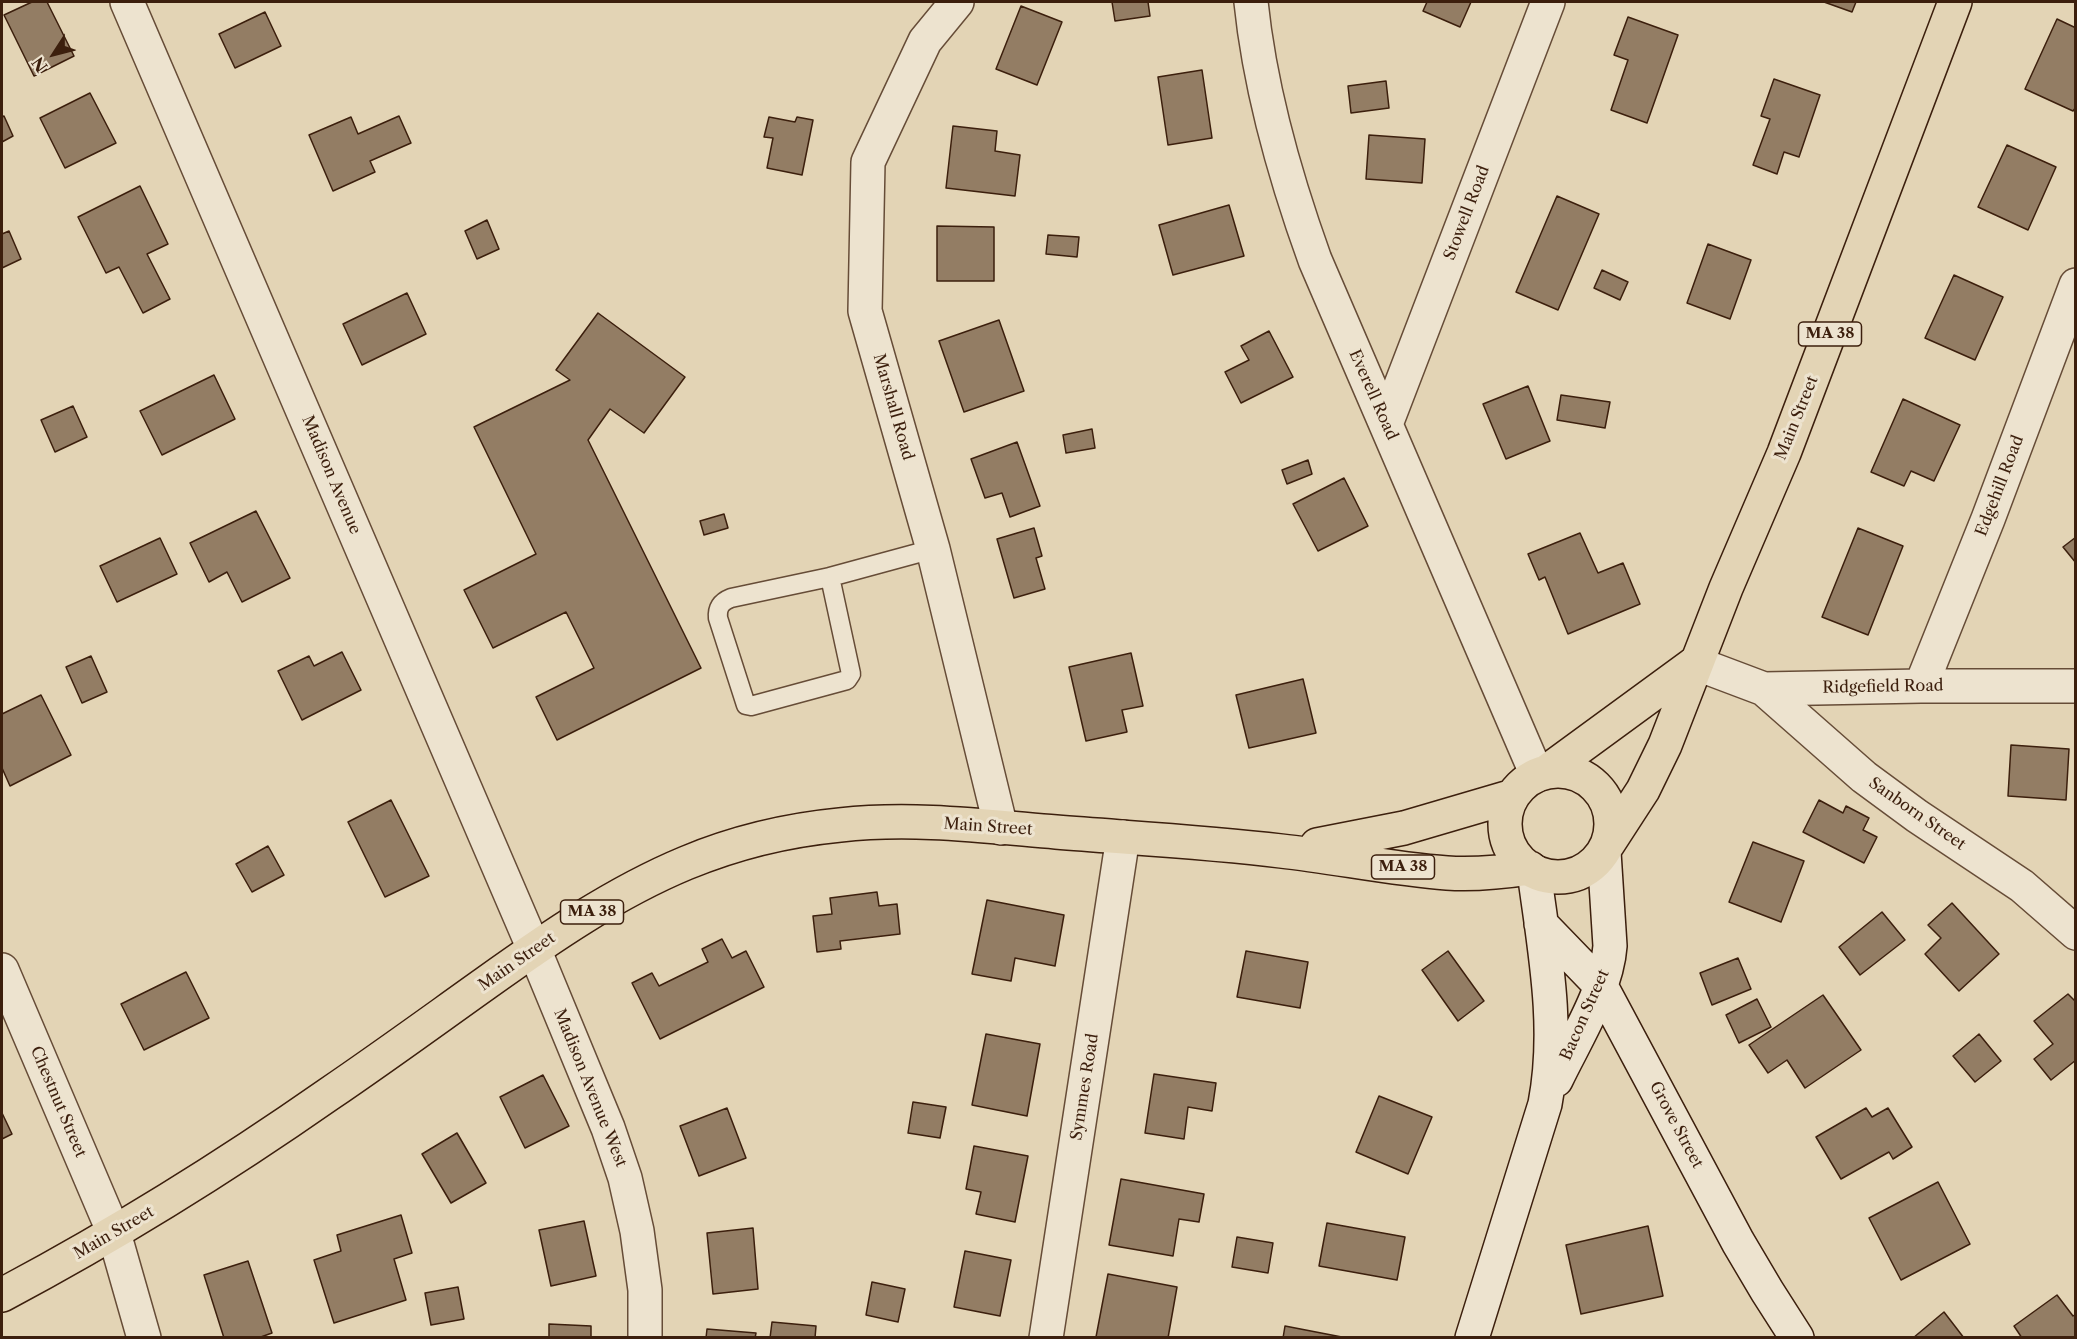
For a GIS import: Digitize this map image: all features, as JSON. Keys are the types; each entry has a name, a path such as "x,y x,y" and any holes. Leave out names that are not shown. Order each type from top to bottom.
{"main road":[{"name":"Main Street","path":"1606,848 1656,766 1695,663 1792,431 1955,2"},
{"name":"MA 38","path":"1513,796 1522,785 1695,663"},
{"path":"1542,773 1560,770 1579,775 1588,779 1602,793 1608,804 1611,820 1606,848"},
{"name":"Main Street","path":"1277,850 1346,841 1395,831 1513,796"},
{"path":"1513,796 1506,817 1507,836 1516,856 1532,870"},
{"name":"Main Street","path":"2,1295 159,1206 290,1121 534,949 603,906 688,862 738,846 812,829 861,823 913,822 1277,850 1446,873 1532,870"},
{"name":"MA 38","path":"1532,870 1566,877 1591,866 1606,848"}],"street":[{"name":"Madison Avenue","path":"127,2 534,949"},
{"name":"Marshall Road","path":"957,2 925,41 868,162 865,311 933,549 1000,828"},
{"name":"Everell Road","path":"1251,2 1271,115 1294,201 1326,287 1542,773"},
{"name":"Stowell Road","path":"1386,424 1548,2"},
{"name":"Edgehill Road","path":"1921,686 1988,519 2075,288"},
{"name":"Ridgefield Road","path":"1695,663 1764,689 2076,686"},
{"name":"Sanborn Street","path":"1764,689 1864,777 1917,816 2070,919"},
{"name":"Symmes Road","path":"1046,1338 1123,837"},
{"name":"Bacon Street","path":"1545,1104 1601,986 1609,960 1606,848"},
{"name":"Bacon Street","path":"1472,1338 1545,1104 1550,1079 1552,1015 1532,870"},
{"name":"Grove Street","path":"1541,924 1601,986 1748,1259 1797,1338"},
{"name":"Madison Avenue West","path":"534,949 608,1128 625,1178 642,1260 645,1290 645,1338"},
{"name":"Chestnut Street","path":"2,970 114,1233 144,1338"}],"lane":[{"path":"830,577 850,678 751,706 746,705 718,618 719,606 723,601 830,577 933,549"}],"building":[{"path":"32,2 47,2 74,56 34,76 4,15"},
{"path":"1112,2 1148,2 1150,16 1115,21"},
{"path":"1427,2 1471,2 1460,27 1423,11"},
{"path":"1824,2 1856,2 1852,12"},
{"path":"1021,6 1062,22 1037,85 996,69"},
{"path":"265,12 281,46 235,68 219,34"},
{"path":"1628,17 1678,35 1647,123 1611,110 1628,60 1614,55"},
{"path":"2057,19 2076,28 2076,107 2073,111 2025,89"},
{"path":"1202,70 1212,138 1168,145 1158,77"},
{"path":"1774,79 1820,95 1799,157 1784,152 1777,174 1753,165 1770,119 1761,116"},
{"path":"1386,81 1389,108 1351,113 1348,86"},
{"path":"90,93 116,143 65,168 40,118"},
{"path":"4,116 13,136 2,142 2,117"},
{"path":"399,116 411,143 370,161 375,172 333,191 309,135 351,117 358,134"},
{"path":"769,117 795,122 797,117 813,120 802,175 767,168 773,138 764,137"},
{"path":"953,126 997,131 995,151 1020,155 1015,196 946,188"},
{"path":"1369,135 1425,139 1422,183 1366,179"},
{"path":"2007,145 2056,167 2028,230 1978,207"},
{"path":"140,186 168,244 147,254 170,299 143,313 119,267 106,273 78,217"},
{"path":"1557,196 1599,214 1558,310 1516,292"},
{"path":"1229,205 1244,256 1173,275 1159,225"},
{"path":"487,220 499,249 477,259 465,231"},
{"path":"937,226 994,227 994,281 937,281"},
{"path":"9,231 21,259 2,268 2,234"},
{"path":"1048,235 1079,237 1077,257 1046,254"},
{"path":"1708,244 1751,260 1730,319 1687,303"},
{"path":"1602,270 1628,282 1620,300 1594,288"},
{"path":"1954,275 2003,297 1975,360 1925,338"},
{"path":"407,293 426,334 362,365 343,324"},
{"path":"598,313 685,377 644,433 610,409 588,440 701,668 557,740 536,697 594,668 566,612 493,648 464,590 536,554 474,427 570,380 556,370"},
{"path":"999,320 1024,391 964,412 939,341"},
{"path":"1269,331 1293,377 1241,403 1225,372 1249,360 1241,346"},
{"path":"214,375 235,419 162,455 140,411"},
{"path":"1528,386 1550,441 1506,459 1483,404"},
{"path":"1561,395 1610,402 1605,428 1557,420"},
{"path":"1903,399 1960,425 1934,481 1911,471 1904,486 1871,472"},
{"path":"73,406 87,437 55,452 41,420"},
{"path":"1092,429 1095,448 1066,453 1063,435"},
{"path":"1017,442 1040,506 1010,517 1002,493 985,498 971,459"},
{"path":"1308,460 1312,474 1287,484 1282,470"},
{"path":"1344,478 1368,526 1318,551 1293,504"},
{"path":"256,511 290,578 242,602 227,572 209,582 190,543"},
{"path":"724,514 728,528 704,535 700,521"},
{"path":"1034,528 1042,556 1036,558 1045,589 1014,598 997,539"},
{"path":"1858,528 1903,546 1868,635 1822,617"},
{"path":"1580,533 1598,573 1623,563 1640,604 1568,634 1545,577 1539,580 1528,554"},
{"path":"2076,537 2076,563 2063,547"},
{"path":"160,538 177,574 117,602 100,566"},
{"path":"342,652 361,690 302,720 278,671 309,656 314,666"},
{"path":"1131,653 1143,706 1122,710 1127,732 1086,741 1069,667"},
{"path":"91,656 107,692 82,703 66,667"},
{"path":"1303,679 1316,733 1249,748 1236,695"},
{"path":"41,695 71,755 10,786 2,768 2,714"},
{"path":"2011,745 2069,749 2066,800 2008,796"},
{"path":"391,800 429,876 385,897 348,822"},
{"path":"1819,800 1843,813 1846,806 1869,818 1863,830 1877,837 1864,863 1803,832"},
{"path":"1753,842 1804,861 1781,922 1729,902"},
{"path":"268,846 284,875 252,892 236,864"},
{"path":"877,892 879,906 897,904 900,934 840,941 841,949 817,952 813,916 832,914 830,898"},
{"path":"987,900 1064,915 1055,966 1015,958 1011,981 972,974"},
{"path":"1952,903 1999,954 1959,991 1925,954 1941,938 1928,925"},
{"path":"1882,912 1905,940 1860,975 1839,947"},
{"path":"722,939 732,958 746,951 764,987 660,1039 632,983 652,973 659,986 708,962 702,949"},
{"path":"1246,951 1308,962 1300,1008 1237,997"},
{"path":"1448,951 1484,1001 1458,1021 1422,970"},
{"path":"1738,958 1751,989 1712,1005 1700,973"},
{"path":"186,972 209,1018 144,1050 121,1004"},
{"path":"2068,994 2076,1002 2076,1060 2051,1080 2034,1059 2053,1044 2034,1021"},
{"path":"1823,995 1861,1050 1805,1088 1787,1060 1768,1073 1749,1045"},
{"path":"1757,999 1771,1027 1739,1043 1726,1015"},
{"path":"986,1034 1040,1044 1027,1116 972,1105"},
{"path":"1979,1034 2001,1061 1975,1082 1953,1056"},
{"path":"1154,1074 1216,1083 1212,1111 1188,1107 1184,1139 1145,1133"},
{"path":"543,1075 569,1126 525,1148 500,1097"},
{"path":"1379,1096 1432,1117 1408,1174 1356,1152"},
{"path":"913,1102 946,1107 940,1138 908,1133"},
{"path":"727,1108 746,1158 699,1176 680,1126"},
{"path":"1866,1108 1872,1117 1888,1108 1912,1147 1893,1159 1889,1152 1841,1179 1816,1137"},
{"path":"2,1113 12,1134 2,1139"},
{"path":"457,1133 486,1183 451,1203 422,1154"},
{"path":"974,1146 1028,1156 1015,1222 976,1214 981,1192 966,1189"},
{"path":"1121,1179 1204,1194 1199,1222 1179,1219 1173,1256 1109,1245"},
{"path":"1938,1182 1970,1244 1901,1280 1869,1218"},
{"path":"401,1215 412,1253 394,1259 406,1300 334,1323 314,1260 341,1251 337,1235"},
{"path":"584,1221 596,1276 551,1286 539,1230"},
{"path":"1327,1223 1405,1237 1397,1280 1319,1266"},
{"path":"1648,1226 1663,1296 1581,1314 1566,1245"},
{"path":"753,1228 758,1289 713,1294 707,1233"},
{"path":"1237,1237 1273,1243 1268,1273 1232,1267"},
{"path":"965,1251 1011,1260 1000,1316 954,1307"},
{"path":"248,1261 272,1333 258,1338 224,1338 204,1275"},
{"path":"1108,1274 1177,1287 1168,1338 1096,1337"},
{"path":"872,1282 905,1289 898,1322 866,1315"},
{"path":"458,1287 464,1319 431,1325 425,1293"},
{"path":"2057,1295 2073,1316 2076,1314 2076,1338 2022,1338 2014,1326"},
{"path":"1944,1312 1964,1338 1913,1338"},
{"path":"772,1322 816,1326 815,1338 770,1338"},
{"path":"549,1324 591,1326 591,1338 549,1338"},
{"path":"1285,1326 1347,1338 1283,1338"},
{"path":"707,1329 756,1333 755,1338 706,1338"}]}
